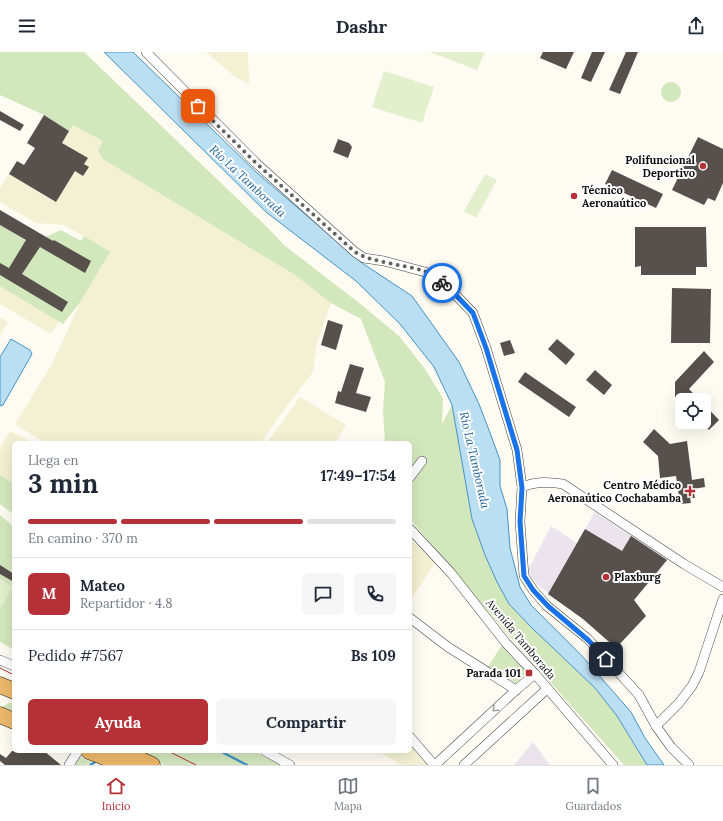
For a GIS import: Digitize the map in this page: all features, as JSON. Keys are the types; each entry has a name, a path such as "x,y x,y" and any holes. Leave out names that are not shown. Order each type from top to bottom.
{"highway":[{"path":"95,753 117,760 152,765"}],"street":[{"path":"146,52 256,163 355,252 364,258 384,261 425,272 450,289 473,313 486,348 517,450 522,488 520,522 524,576 533,590 548,606 588,640 639,695 656,726 671,747 689,765"},
{"path":"412,474 422,461"},
{"path":"522,488 538,483 548,482 564,484 684,564 723,587"},
{"name":"Avenida Tamborada","path":"412,531 451,573 506,643 535,674 613,765"},
{"path":"656,726 679,703 692,686 699,672 723,599"},
{"path":"412,620 448,647 516,690"},
{"path":"0,660 12,665"},
{"path":"412,739 434,765 535,674"},
{"path":"464,765 547,689"},
{"path":"69,765 77,753"},
{"path":"269,753 290,765"}],"shaded area":[{"path":"206,52 248,52 249,84 234,76"},
{"path":"73,125 104,141 103,159 295,275 331,303 317,343 313,372 262,441 42,441 15,424 52,364 81,301 110,252 64,225 36,223 0,202 0,188 9,174 55,202 75,171 83,176 89,167 84,164 87,158 62,143"},
{"path":"0,286 59,321 51,334 0,304"},
{"path":"0,317 8,322 0,336"},
{"path":"300,397 346,425 336,441 268,441"},
{"path":"10,431 28,441 12,441 12,483 0,475 0,447"},
{"name":"Plaxburg","path":"595,512 668,560 634,600 646,616 616,648 583,619 539,586 528,570 551,526 577,543"},
{"path":"412,540 435,563 412,598"},
{"path":"533,742 550,765 514,765"},
{"path":"412,748 428,765 402,765 381,753 412,753"}],"green space":[{"path":"0,52 84,52 284,245 358,302 399,336 425,369 443,398 442,424 452,405 472,519 485,555 509,604 595,688 617,716 647,765 624,765 510,637 412,521 412,441 385,441 383,410 385,382 361,319 331,303 295,275 103,159 98,150 103,141 73,125 69,131 44,115 0,95"},
{"path":"430,52 485,52 477,70"},
{"path":"384,71 434,87 422,123 372,107"},
{"path":"671,82 678,85 681,92 678,99 671,102 664,99 661,92 664,85"},
{"path":"485,174 497,180 476,218 464,211"},
{"path":"0,225 39,248 45,237 61,230 81,241 84,236 110,252 81,301 63,324 0,286"},
{"path":"0,475 12,483 12,513 0,504"},
{"path":"0,515 12,525 12,649 0,642"},
{"path":"0,579 12,586 12,589 0,607"},
{"path":"501,646 527,672 516,683 488,667"},
{"path":"12,702 12,710 2,707"},
{"path":"139,753 258,753 280,765 164,765"},
{"path":"80,757 92,762 86,765 74,765"}],"water":[{"name":"Río La Tamborada","path":"104,52 133,52 256,172 362,263 412,296 459,362 479,404 489,430 500,460 500,486 507,509 510,548 520,587 531,605 582,656 631,712 645,738 664,765 647,765 617,716 595,688 509,604 485,555 472,519 452,405 434,367 400,324 356,281 266,212"},
{"path":"11,339 30,350 32,354 3,405 0,406 0,357"}],"building":[{"path":"543,52 574,52 566,69 540,58"},
{"path":"592,52 605,52 591,82 581,78"},
{"path":"626,52 638,52 620,94 609,90"},
{"path":"0,111 24,125 20,131 0,120"},
{"path":"44,115 69,131 62,143 88,158 84,164 89,167 83,176 75,171 56,202 9,174 17,161 24,165 35,148 27,143"},
{"name":"Polifuncional Deportivo","path":"698,137 723,149 723,183 715,201 708,198 704,205 672,190"},
{"path":"338,139 349,143 352,147 348,158 333,152"},
{"path":"612,170 663,194 656,208 605,184"},
{"path":"0,210 91,261 85,273 40,247 22,274 68,302 62,312 0,275 0,263 9,268 26,240 0,225"},
{"path":"635,227 706,227 707,267 696,267 696,275 641,275 641,266 635,267"},
{"path":"672,288 711,289 710,343 671,343"},
{"path":"328,320 343,325 336,350 321,345"},
{"path":"557,339 575,354 566,365 548,349"},
{"path":"510,340 515,353 504,356 500,343"},
{"path":"704,351 714,362 689,389 693,393 675,393 675,382"},
{"path":"350,364 364,368 356,393 371,397 366,412 335,403 338,391 341,392"},
{"path":"595,370 612,385 604,395 586,380"},
{"path":"525,372 576,407 569,417 518,382"},
{"path":"711,411 719,420 711,428"},
{"name":"Centro Médico Aeronaútico Cochabamba","path":"654,429 670,444 687,441 692,480 704,478 705,487 693,489 695,498 690,498 691,503 680,504 676,476 660,478 658,456 643,442"},
{"name":"Plaxburg","path":"585,529 622,551 631,536 667,560 634,600 646,616 616,648 583,619 548,594"},
{"path":"0,565 12,573 12,581 0,574"},
{"path":"12,751 12,753 46,753 61,765 5,765 0,761 0,754 6,758"}],"waterway":[{"path":"224,753 247,765"},
{"path":"90,765 97,761"}],"tram line":[{"path":"0,668 12,674"},
{"path":"172,753 196,765"}],"way so far":[{"path":"198,106 256,163 355,252 364,258 384,261 425,272 442,283"}],"place":[{"name":"Polifuncional Deportivo","path":"703,166"},
{"name":"Técnico Aeronaútico","path":"574,196"},
{"name":"Centro Médico Aeronaútico Cochabamba","path":"690,491"},
{"name":"Plaxburg","path":"606,577"},
{"name":"Parada 101","path":"529,673"}],"route":[{"path":"442,283 450,289 473,313 486,348 517,450 522,488 520,522 524,576 533,590 548,606 588,640 606,659"}]}
